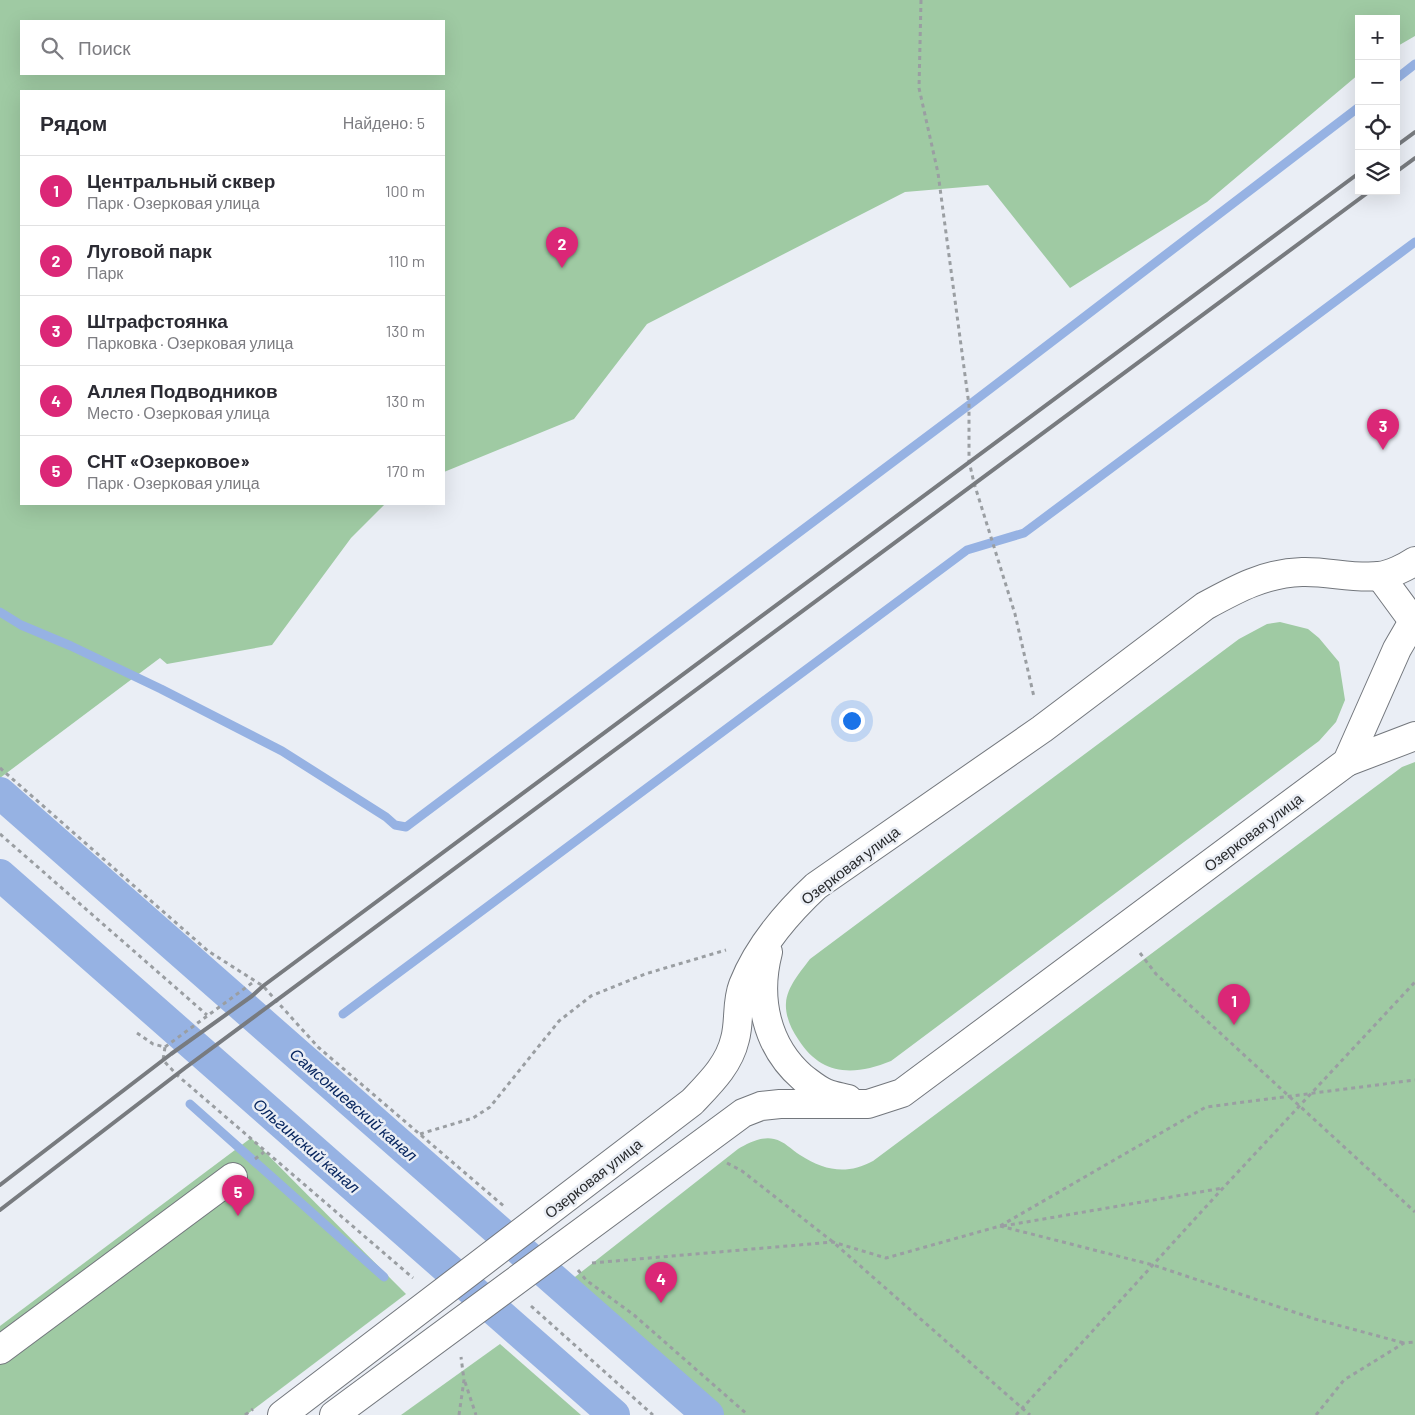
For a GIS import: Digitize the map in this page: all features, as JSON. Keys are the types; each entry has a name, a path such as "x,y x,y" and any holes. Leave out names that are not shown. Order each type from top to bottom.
{"street":[{"name":"Озерковая улица","path":"282,1415 422,1296 550,1212 692,1102 721,1070 736,1038 738,1007 742,987 751,968 792,908 816,886 1042,729 1205,606 1250,582 1276,575 1302,572 1380,576 1415,561"},
{"path":"1380,576 1414,621"},
{"name":"Озерковая улица","path":"1347,762 1397,649 1414,621"},
{"name":"Озерковая улица","path":"334,1415 456,1340 577,1237 743,1113 761,1106 780,1104 868,1104 902,1093 1347,762 1398,740 1415,736"},
{"path":"772,936 762,976 763,1002 776,1048 788,1065 824,1093 868,1104"},
{"path":"0,1350 232,1177"}],"path":[{"path":"921,0 919,88 938,173 969,406 969,461 1015,614 1042,729"},
{"path":"0,768 208,951 263,986 318,1047 512,1213"},
{"path":"0,834 207,1015"},
{"path":"420,1134 473,1118 490,1107 559,1021 591,996 645,974 772,936"},
{"path":"1140,953 1156,974 1415,1212"},
{"path":"252,982 165,1047 163,1060 177,1075 422,1296"},
{"path":"1016,1415 1223,1188 1415,982"},
{"path":"137,1033 153,1044 165,1047"},
{"path":"1000,1226 1206,1107 1289,1098 1415,1080"},
{"path":"257,1158 264,1152"},
{"path":"726,1163 742,1171 833,1242 1030,1415"},
{"path":"574,1265 833,1242 886,1258 1000,1226 1223,1188"},
{"path":"1000,1226 1153,1265 1315,1319 1404,1343 1415,1342"},
{"path":"586,1280 634,1315 748,1415"},
{"path":"540,1315 653,1415"},
{"path":"456,1340 464,1380 476,1415"},
{"path":"1316,1415 1344,1380 1404,1343"},
{"path":"459,1415 464,1380"}],"green space":[{"path":"0,0 1415,0 1415,36 1400,45 1400,15 1355,15 1355,77 1207,202 1070,288 988,185 905,192 647,324 574,419 445,472 445,90 20,90 20,505 384,505 351,538 272,645 167,664 160,658 0,778"},
{"path":"1280,622 1308,629 1319,638 1339,662 1345,700 1336,722 1319,741 891,1061 864,1069 839,1070 817,1060 807,1051 791,1026 786,1012 786,1003 792,985 810,959 1239,639 1267,624"},
{"path":"1415,762 1415,1415 716,1415 566,1284 738,1149 751,1142 765,1138 778,1140 800,1155 827,1168 854,1168 873,1161 1402,767"},
{"path":"251,1138 406,1294 246,1415 0,1415 0,1326"},
{"path":"500,1344 581,1415 401,1415"}],"waterway":[{"path":"1400,76 1415,64"},
{"path":"0,612 21,625 71,646 161,689 282,751 386,817 395,825 406,827 969,405 1355,110"},
{"path":"343,1014 967,550 1024,533 1415,242"},
{"name":"Самсониевский канал","path":"0,793 708,1415"},
{"name":"Ольгинский канал","path":"0,875 614,1415"},
{"path":"190,1104 384,1277"}],"railway":[{"path":"1400,143 1415,132"},
{"path":"1400,169 1415,158"},
{"path":"0,1185 171,1054 252,996 1355,176"},
{"path":"0,1210 185,1068 1365,195"}],"place":[{"name":"Луговой парк","path":"562,268"},
{"name":"Штрафстоянка","path":"1383,450"},
{"name":"Центральный сквер","path":"1234,1025"},
{"name":"СНТ «Озерковое»","path":"238,1216"},
{"name":"Аллея Подводников","path":"661,1303"}]}
